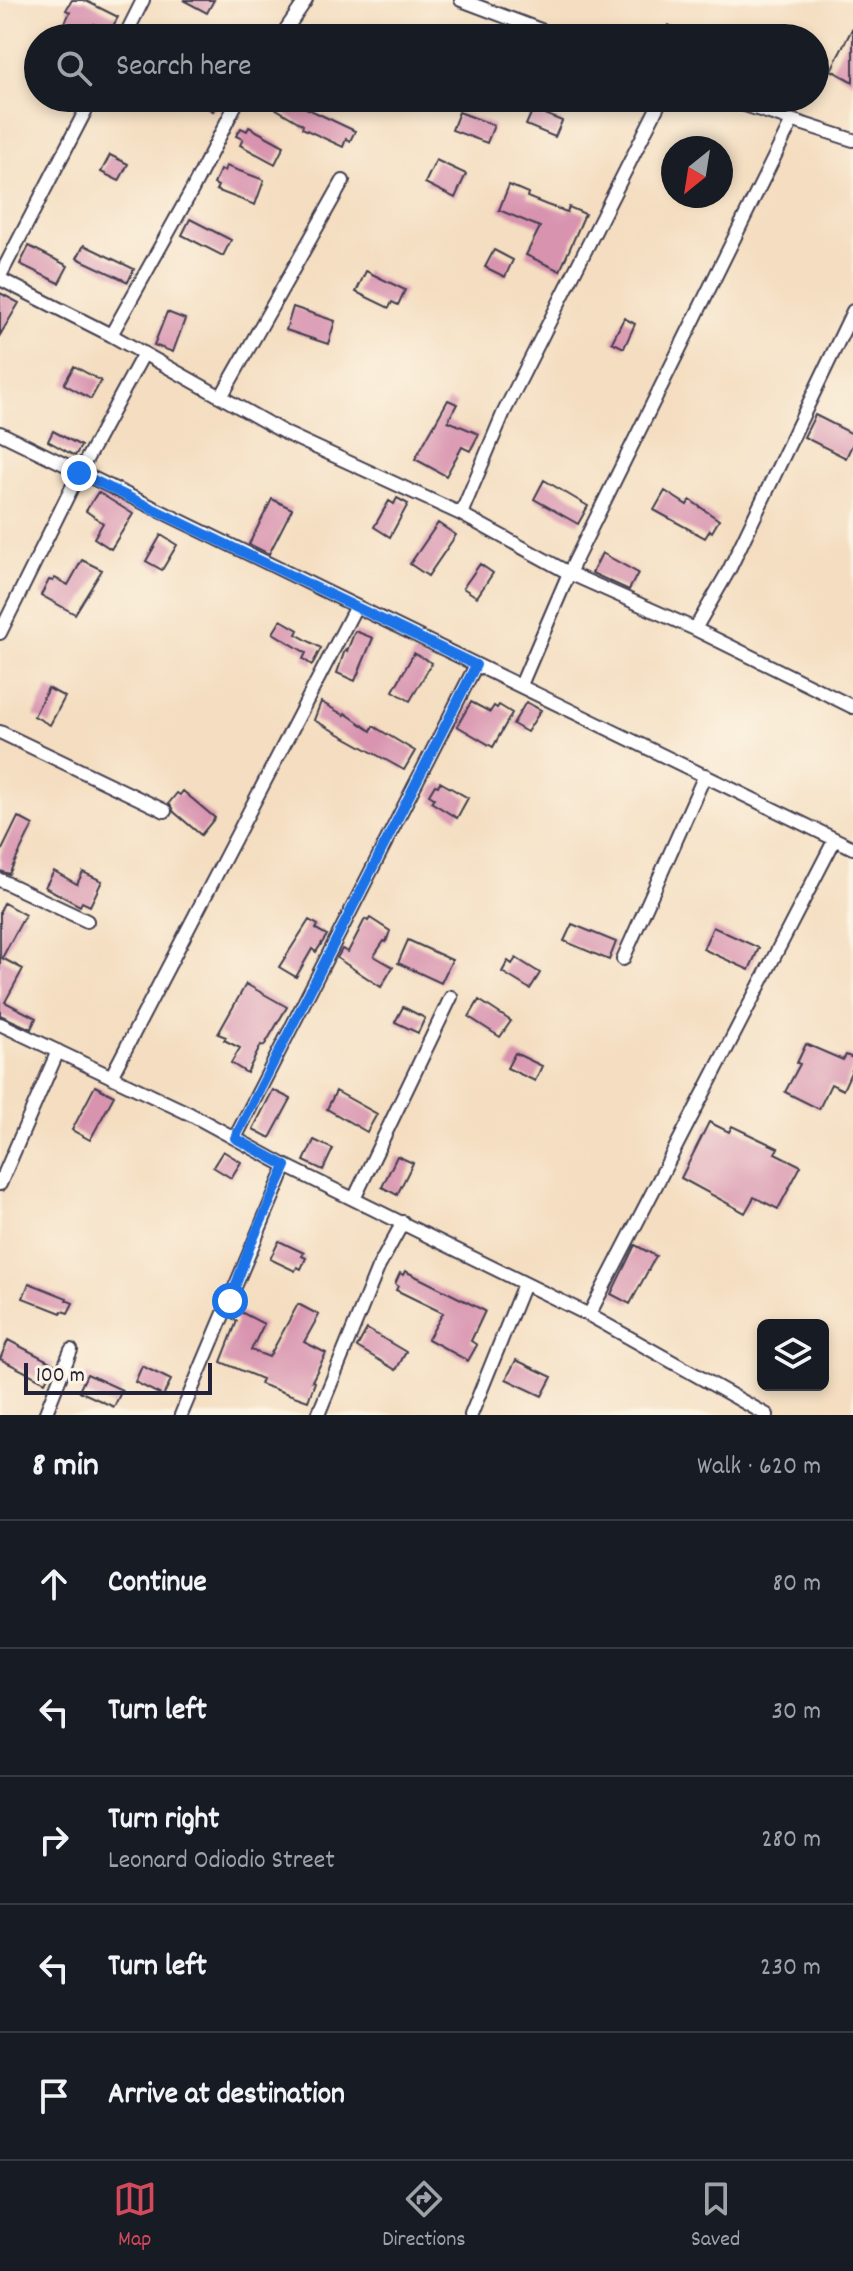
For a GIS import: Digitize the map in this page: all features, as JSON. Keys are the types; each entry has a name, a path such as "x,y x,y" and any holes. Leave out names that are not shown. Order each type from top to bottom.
{"street":[{"path":"131,24 143,0"},
{"path":"290,24 306,0"},
{"path":"461,0 525,24"},
{"path":"85,112 0,277 144,353 287,434 461,514 569,573 695,629 853,707"},
{"path":"111,335 232,112"},
{"path":"461,514 503,414 655,112"},
{"path":"765,112 853,140"},
{"path":"521,685 569,573 792,121"},
{"path":"221,397 343,181"},
{"path":"695,629 729,570 853,311"},
{"path":"0,633 79,473 144,353"},
{"path":"0,433 853,848"},
{"path":"111,1077 355,608"},
{"path":"235,1138 476,665"},
{"path":"0,732 165,811"},
{"path":"623,959 705,775"},
{"path":"589,1315 835,839"},
{"path":"0,880 87,921"},
{"path":"354,1199 451,997"},
{"path":"0,1024 589,1315 767,1415"},
{"path":"0,1184 58,1051"},
{"path":"181,1415 286,1166"},
{"path":"318,1415 378,1268 403,1222"},
{"path":"471,1415 524,1284"},
{"path":"45,1415 71,1350"}],"building":[{"path":"72,0 84,0 118,17 114,24 64,24 70,12 66,10"},
{"path":"183,0 214,0 207,13"},
{"path":"853,27 853,82 831,70"},
{"path":"281,112 315,112 355,131 343,147 302,128 303,125"},
{"path":"459,112 494,125 487,143 452,130"},
{"path":"532,112 540,112 562,121 555,137 526,125"},
{"path":"249,127 284,146 275,164 240,145 243,139 236,136 241,128 247,131"},
{"path":"110,155 128,164 119,181 101,172"},
{"path":"436,160 466,174 455,198 425,183"},
{"path":"226,166 264,180 255,205 216,190 218,186 214,184 220,170 224,171"},
{"path":"509,185 547,205 567,212 569,207 585,214 560,271 526,255 540,227 499,210"},
{"path":"190,219 231,240 223,256 182,235"},
{"path":"84,245 134,269 128,282 77,258"},
{"path":"29,246 68,266 59,283 20,264"},
{"path":"494,250 513,260 505,277 485,267"},
{"path":"366,271 405,290 398,305 392,302 389,308 356,292"},
{"path":"0,293 19,303 0,335"},
{"path":"293,307 335,321 328,344 286,330"},
{"path":"167,312 185,319 173,352 154,345"},
{"path":"624,318 635,324 624,348 612,342"},
{"path":"74,366 101,381 91,399 64,384"},
{"path":"448,400 457,404 448,421 479,434 470,451 462,447 446,476 415,459"},
{"path":"815,415 853,434 853,443 846,458 804,437"},
{"path":"53,431 81,446 75,456 48,441"},
{"path":"544,480 588,506 578,524 534,499"},
{"path":"665,491 687,505 690,500 719,520 712,532 710,530 705,538 654,510"},
{"path":"98,492 133,514 111,549 94,538 103,523 86,511"},
{"path":"397,498 408,504 390,537 374,527 389,501 394,504"},
{"path":"272,499 292,509 269,554 249,544"},
{"path":"438,523 456,535 428,576 410,564"},
{"path":"161,535 177,545 162,570 146,561"},
{"path":"602,553 638,573 629,590 592,573"},
{"path":"82,560 102,570 75,614 41,595 49,580 55,578 68,585"},
{"path":"480,564 493,573 477,597 463,588"},
{"path":"281,620 298,630 296,634 321,648 312,665 303,659 306,653 273,633"},
{"path":"355,631 373,638 355,681 337,673"},
{"path":"414,653 432,663 410,701 393,691"},
{"path":"48,688 65,697 50,725 34,716"},
{"path":"321,702 345,713 371,731 373,726 415,751 404,770 314,720"},
{"path":"471,702 490,712 499,705 512,713 493,747 457,726"},
{"path":"526,702 541,710 527,732 513,724"},
{"path":"440,782 468,798 457,818 431,802 434,798 429,795"},
{"path":"183,791 215,818 201,835 174,812 169,803"},
{"path":"18,817 33,825 9,874 0,871 0,854"},
{"path":"54,871 77,884 83,872 102,881 90,906 82,902 80,906 45,887"},
{"path":"4,903 25,915 2,958 23,969 5,1002 36,1018 31,1029 0,1015 0,911"},
{"path":"370,918 390,931 386,942 374,956 393,967 381,987 337,958 342,949 348,952 365,919 368,921"},
{"path":"309,920 318,925 316,929 327,935 316,952 312,949 296,977 279,967"},
{"path":"572,924 616,942 609,960 564,941"},
{"path":"713,927 759,948 749,970 703,949"},
{"path":"408,940 452,960 441,983 398,963"},
{"path":"516,958 540,973 530,989 502,972 508,961 512,964"},
{"path":"246,984 287,1007 264,1046 261,1045 247,1073 231,1063 240,1048 218,1034"},
{"path":"479,1000 511,1021 500,1037 469,1017"},
{"path":"403,1007 425,1018 418,1033 395,1022"},
{"path":"806,1044 843,1060 846,1055 853,1058 853,1068 843,1090 831,1084 819,1109 785,1092 800,1064 797,1063"},
{"path":"515,1053 542,1066 535,1081 507,1068"},
{"path":"95,1086 114,1096 90,1140 72,1130"},
{"path":"273,1090 291,1099 270,1138 253,1129"},
{"path":"336,1091 377,1114 367,1132 327,1109"},
{"path":"709,1122 729,1132 732,1126 778,1148 775,1153 801,1166 778,1209 754,1197 745,1213 681,1178"},
{"path":"314,1140 333,1149 323,1170 304,1161"},
{"path":"223,1151 241,1162 231,1178 213,1167"},
{"path":"397,1156 413,1163 397,1195 382,1187"},
{"path":"279,1241 304,1253 302,1256 306,1258 301,1269 297,1267 295,1271 270,1259"},
{"path":"635,1245 656,1256 630,1304 611,1294"},
{"path":"405,1271 485,1311 471,1341 477,1345 468,1361 428,1339 443,1313 396,1290 400,1273 403,1275"},
{"path":"29,1283 67,1298 73,1303 68,1313 23,1298"},
{"path":"298,1304 319,1315 304,1342 326,1353 312,1381 315,1382 308,1401 260,1384 262,1379 221,1362 237,1321 233,1319 237,1310 264,1324 251,1350 269,1357"},
{"path":"367,1329 406,1352 396,1370 357,1347"},
{"path":"8,1340 54,1364 45,1382 0,1359"},
{"path":"516,1360 552,1377 542,1396 506,1379"},
{"path":"142,1366 171,1380 163,1396 135,1382"},
{"path":"87,1374 122,1390 114,1407 79,1391"}],"route":[{"path":"79,473 476,665 235,1138 286,1166 250,1246 230,1301"}]}
